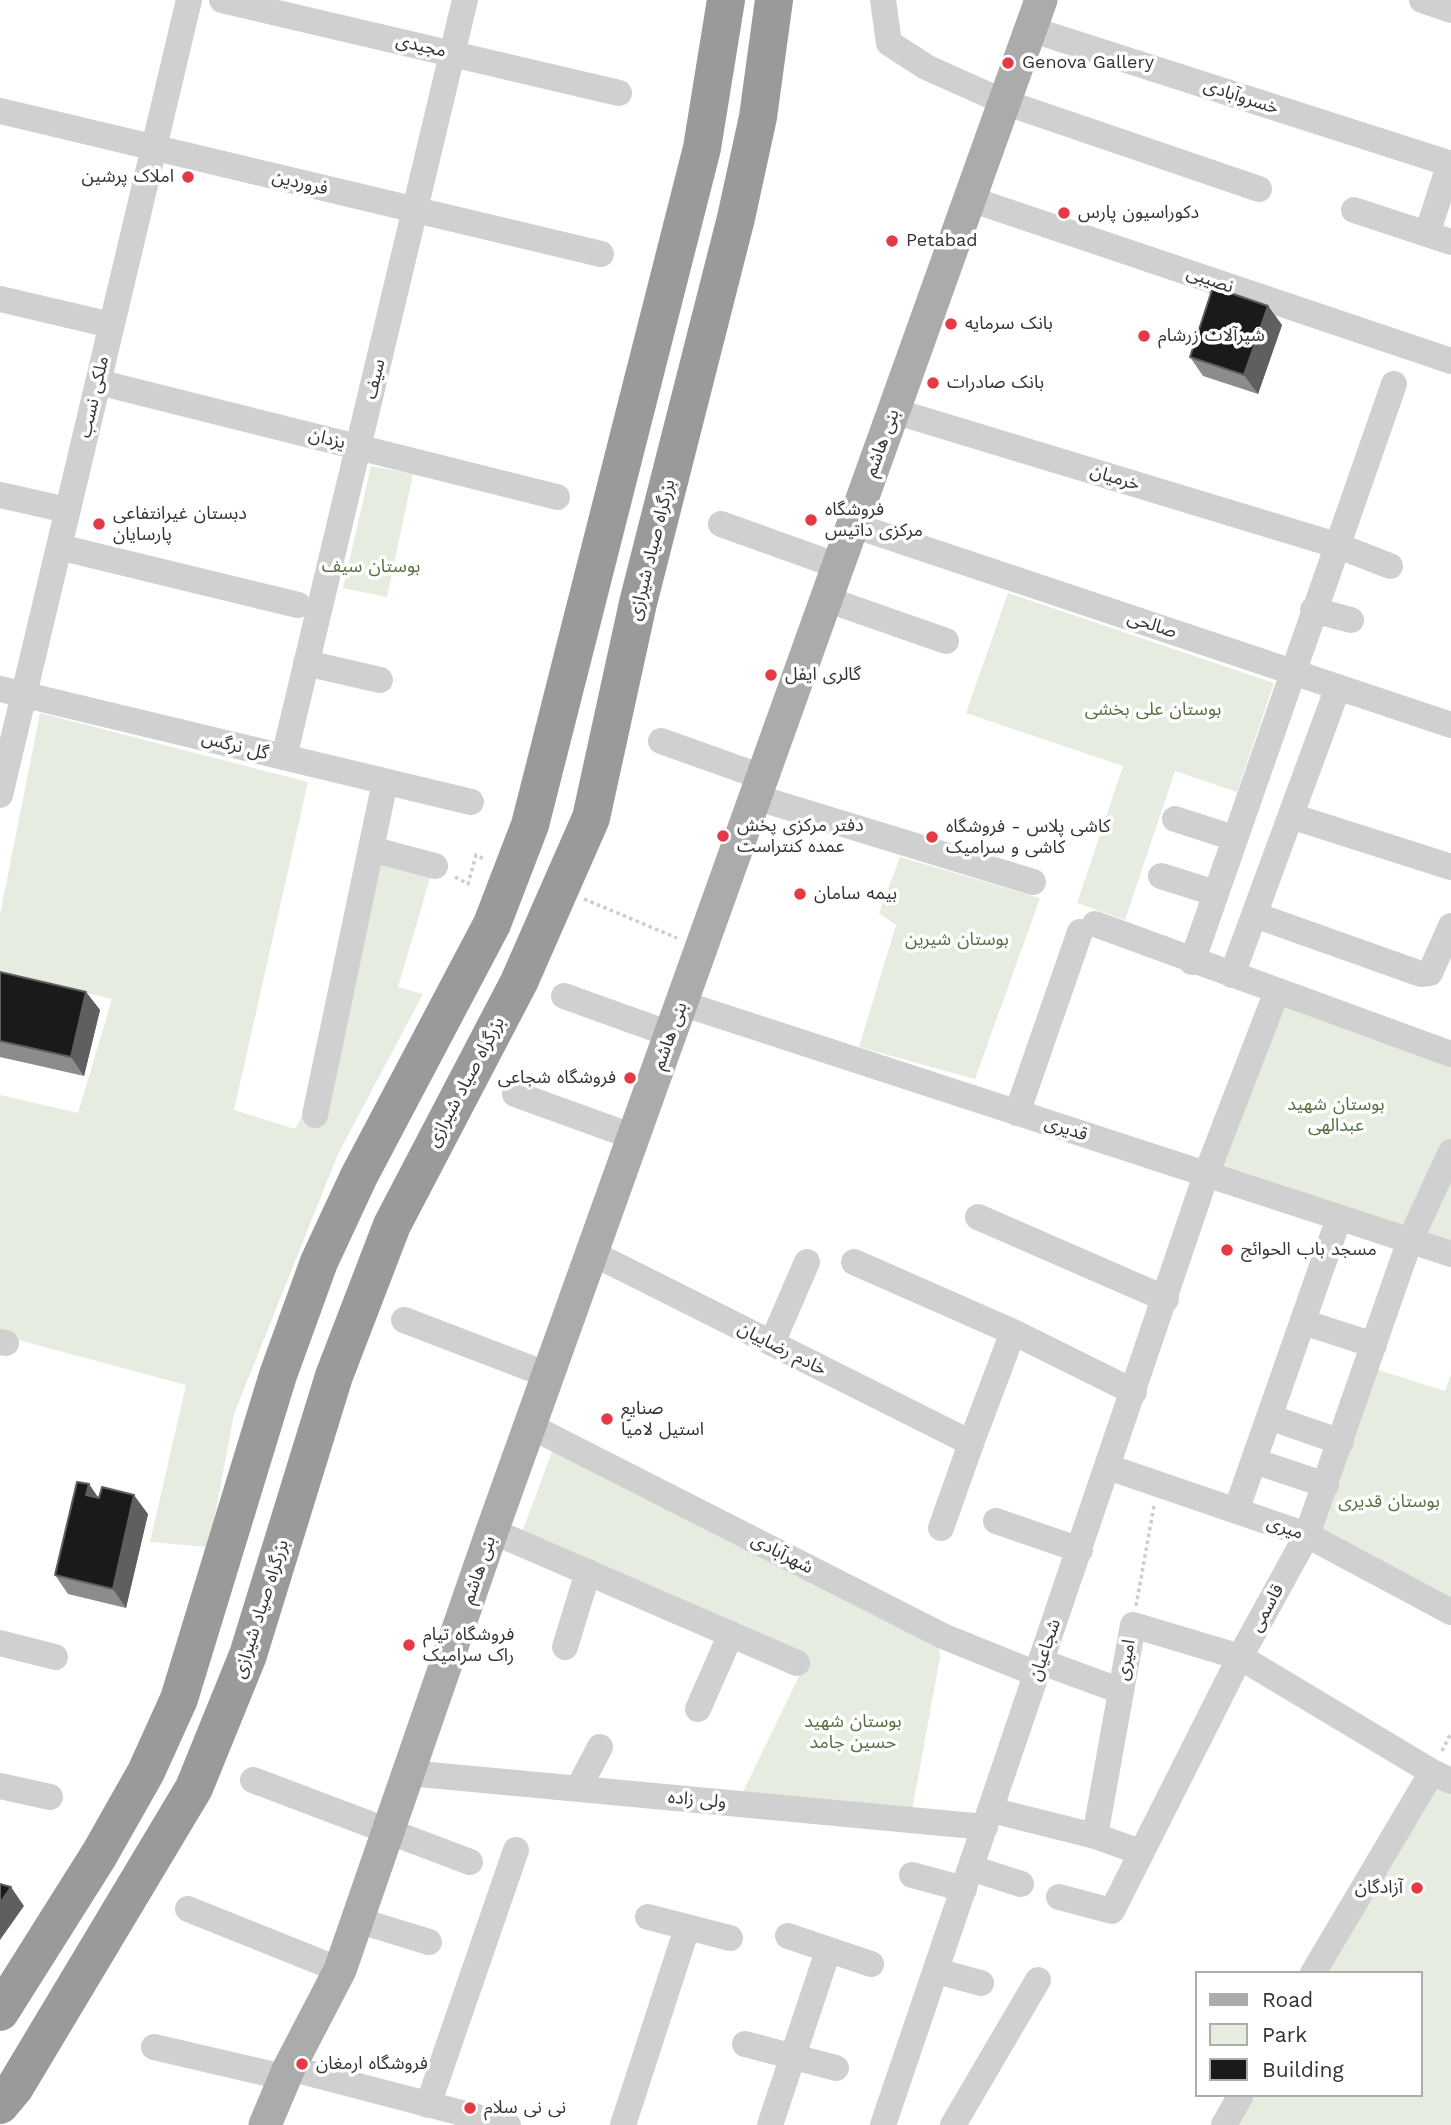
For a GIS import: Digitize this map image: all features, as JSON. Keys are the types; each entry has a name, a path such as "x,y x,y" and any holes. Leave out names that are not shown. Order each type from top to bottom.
{"highway":[{"path":"0,2012 99,1855 146,1772 179,1699 286,1349 319,1262 359,1176 492,924 530,825 702,148 726,0"},
{"name":"بزرگراه صیاد شیرازی","path":"5,2104 194,1788 248,1655 334,1376 392,1224 519,982 591,818 638,604 736,218 758,117 774,0"}],"main road":[{"name":"بنی هاشم","path":"265,2125 286,2072 340,1970 492,1531 1036,15"},
{"name":"بنی هاشم","path":"247,2125 286,2072"}],"street":[{"name":"ملکی نسب","path":"0,795 12,692 59,547 189,0"},
{"name":"مجیدی","path":"222,0 619,93"},
{"name":"سیف","path":"284,757 465,0"},
{"path":"883,0 889,43 926,67 1004,102 1259,189"},
{"path":"1422,0 1451,10"},
{"name":"خسروآبادی","path":"1036,15 1450,164"},
{"name":"فروردین","path":"0,111 601,254"},
{"path":"1354,210 1439,238 1450,164"},
{"name":"نصیبی","path":"970,199 1451,361"},
{"path":"0,299 111,325"},
{"name":"یزدان","path":"98,382 557,497"},
{"path":"1192,962 1291,671 1394,384"},
{"name":"خرمیان","path":"894,411 1336,545 1390,566"},
{"path":"0,495 67,510"},
{"path":"721,524 838,566"},
{"name":"صالحی","path":"853,525 1451,725"},
{"path":"59,547 298,605"},
{"path":"826,600 946,641"},
{"path":"1313,610 1351,620"},
{"path":"306,663 380,680"},
{"path":"1232,975 1338,687"},
{"name":"گل نرگس","path":"12,692 471,802"},
{"path":"661,741 759,787 1033,882"},
{"path":"315,1115 385,782"},
{"path":"1291,816 1451,867"},
{"path":"1175,818 1234,838"},
{"path":"371,849 435,866"},
{"path":"1161,876 1215,894"},
{"path":"1255,915 1421,974 1430,973 1450,928"},
{"path":"1017,1113 1087,928 1278,990 1451,1054"},
{"name":"شجاعیان","path":"883,2125 1206,1175 1278,990"},
{"path":"565,996 670,1034"},
{"name":"قدیری","path":"681,1003 1451,1254"},
{"path":"515,1094 634,1137"},
{"name":"قاسمی","path":"1059,1897 1112,1911 1240,1657 1307,1535 1410,1240 1451,1152"},
{"path":"978,1217 1166,1299"},
{"path":"1236,1511 1339,1218"},
{"name":"خادم رضاییان","path":"592,1253 965,1440 973,1438"},
{"path":"772,1343 807,1262"},
{"path":"854,1262 1013,1332 1134,1392"},
{"path":"404,1320 548,1375"},
{"path":"1303,1322 1374,1345"},
{"path":"941,1528 1013,1332"},
{"path":"1269,1417 1341,1441"},
{"name":"شهرآبادی","path":"530,1426 944,1637 1121,1691"},
{"path":"1254,1461 1326,1485"},
{"name":"میری","path":"1108,1467 1307,1535 1451,1612"},
{"path":"996,1521 1080,1550"},
{"path":"492,1531 797,1663"},
{"path":"565,1647 588,1572"},
{"path":"1133,1625 1240,1657 1441,1776 1315,1971"},
{"name":"امیری","path":"1095,1836 1133,1625"},
{"path":"698,1709 731,1634"},
{"path":"0,1643 55,1657"},
{"path":"578,1789 600,1747"},
{"name":"ولی زاده","path":"409,1773 578,1789 988,1818 1095,1836 1140,1852"},
{"path":"253,1780 470,1863"},
{"path":"0,1786 50,1797"},
{"path":"428,2105 516,1850"},
{"path":"912,1875 1021,1884"},
{"path":"188,1909 340,1970"},
{"path":"648,1917 730,1938"},
{"path":"357,1920 429,1942"},
{"path":"623,2125 687,1928"},
{"path":"788,1936 871,1964"},
{"path":"770,2125 828,1951"},
{"path":"936,1971 981,1983"},
{"path":"953,2125 1038,1980"},
{"path":"745,2044 836,2068 832,2067"},
{"path":"154,2047 286,2072 428,2105 465,2120 508,2125"},
{"path":"1224,2125 1240,2097"}],"path":[{"path":"468,884 476,855"},
{"path":"606,908 701,948"},
{"name":"امیری","path":"1133,1625 1158,1483"}],"green space":[{"name":"بوستان سیف","path":"371,466 413,474 387,597 343,588"},
{"name":"بوستان علی بخشی","path":"1008,593 1274,683 1237,792 1175,771 1125,920 1077,903 1123,766 966,713"},
{"path":"40,713 308,782 234,1110 295,1129 338,1049 375,861 430,878 398,987 423,994 338,1154 234,1414 209,1547 150,1542 186,1385 0,1335 0,1095 78,1113 112,999 0,972 0,915"},
{"name":"بوستان شیرین","path":"900,857 1040,898 975,1079 859,1047 896,925 879,913"},
{"name":"بوستان شهید عبدالهی","path":"1281,998 1451,1061 1451,1138 1406,1235 1215,1172"},
{"path":"1451,1170 1451,1246 1420,1235"},
{"name":"بوستان قدیری","path":"1375,1369 1445,1391 1451,1375 1451,1603 1315,1530"},
{"name":"بوستان شهید حسین جامد","path":"553,1449 938,1644 940,1657 912,1811 741,1796 807,1660 521,1535"},
{"name":"آزادگان","path":"1435,1787 1451,1794 1451,2125 1239,2125 1255,2097 1423,2097 1423,1971 1328,1971"}],"building":[{"path":"1213,287 1268,306 1244,375 1190,357"},
{"path":"0,972 86,992 71,1057 0,1041"},
{"path":"77,1482 89,1484 86,1495 99,1498 102,1487 134,1495 113,1589 55,1575"},
{"path":"0,1884 11,1887 0,1903"}],"place":[{"name":"Genova Gallery","path":"1008,63"},
{"name":"املاک پرشین","path":"188,177"},
{"name":"دکوراسیون پارس","path":"1064,213"},
{"name":"Petabad","path":"892,241"},
{"name":"بانک سرمایه","path":"951,324"},
{"name":"شیرآلات زرشام","path":"1144,336"},
{"name":"بانک صادرات","path":"933,383"},
{"name":"فروشگاه مرکزی داتیس","path":"811,520"},
{"name":"دبستان غیرانتفاعی پارسایان","path":"99,524"},
{"name":"گالری ایفل","path":"771,675"},
{"name":"دفتر مرکزی پخش عمده کنتراست","path":"723,836"},
{"name":"کاشی پلاس - فروشگاه کاشی و سرامیک","path":"932,837"},
{"name":"بیمه سامان","path":"800,894"},
{"name":"فروشگاه شجاعی","path":"630,1078"},
{"name":"مسجد باب الحوائج","path":"1227,1250"},
{"name":"صنایع استیل لامیا","path":"607,1419"},
{"name":"فروشگاه تیام راک سرامیک","path":"409,1645"},
{"name":"آزادگان","path":"1417,1888"},
{"name":"فروشگاه ارمغان","path":"302,2064"},
{"name":"نی نی سلام","path":"470,2108"}]}
